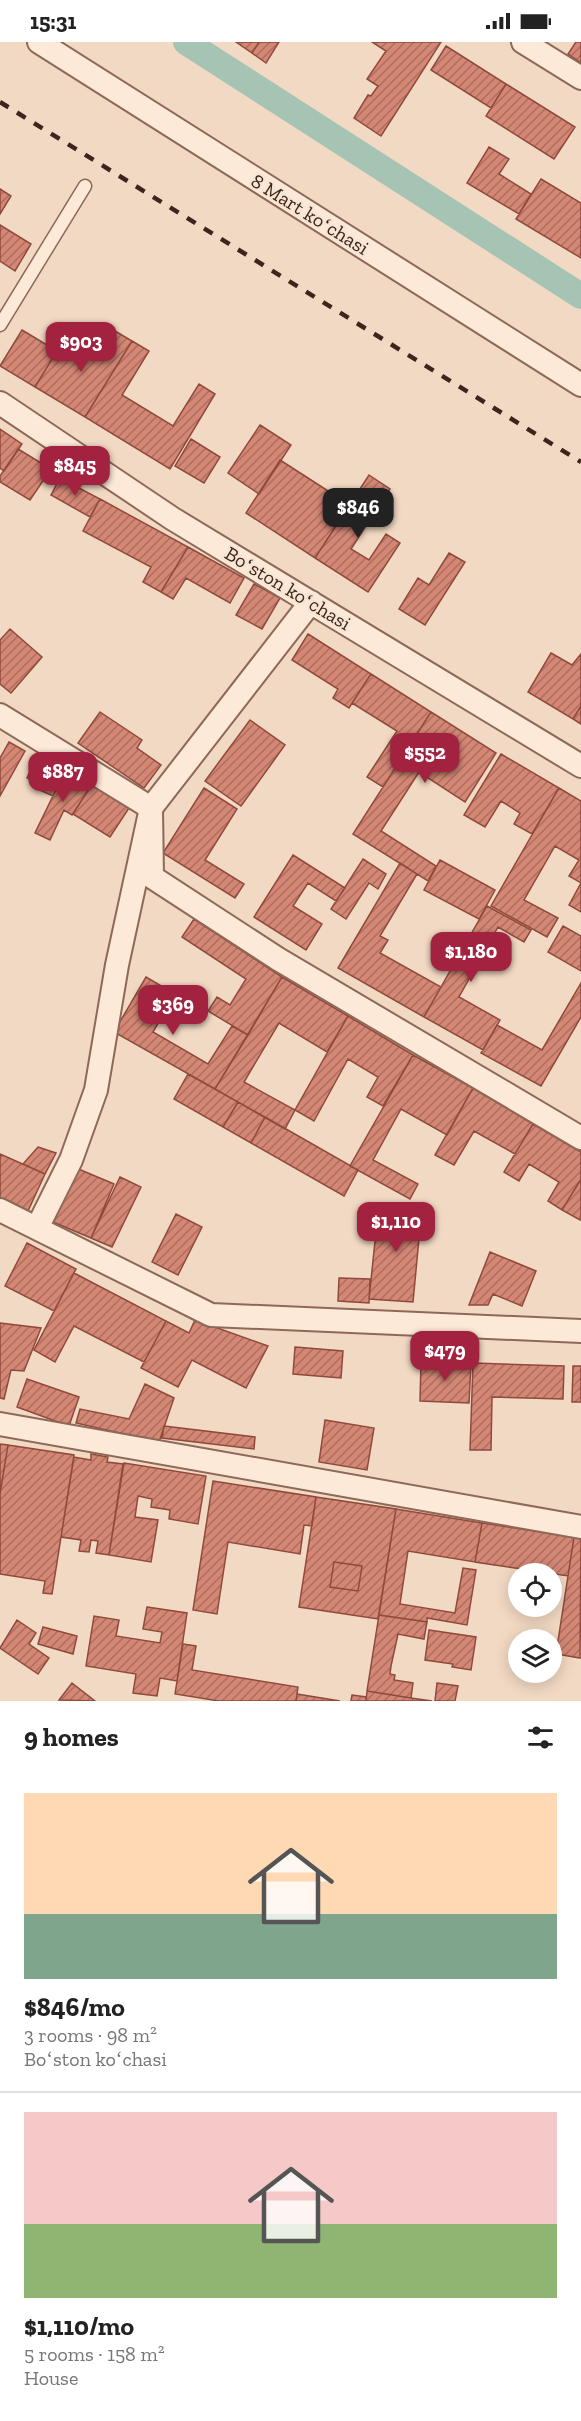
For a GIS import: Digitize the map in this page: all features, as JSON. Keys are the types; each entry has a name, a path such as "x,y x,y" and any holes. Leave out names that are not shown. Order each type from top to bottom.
{"street":[{"name":"8 Mart koʻchasi","path":"39,42 581,385"},
{"path":"523,42 581,78"},
{"name":"Boʻston koʻchasi","path":"0,403 173,519 581,766"},
{"path":"37,1228 71,1160 96,1090 117,965 151,808 311,602"},
{"path":"0,715 151,808"},
{"path":"151,808 152,877 278,959 581,1138"},
{"path":"0,1210 212,1315 581,1331"},
{"path":"0,1424 581,1527"}],"lane":[{"path":"0,325 85,186"}],"building":[{"path":"236,42 259,42 252,53"},
{"path":"259,42 279,42 266,63 252,53"},
{"path":"372,42 441,42 381,136 354,118 368,95 371,96 378,86 367,79 386,51"},
{"path":"576,42 581,42 581,63 568,54"},
{"path":"446,46 506,84 491,108 431,70"},
{"path":"506,84 575,127 554,159 486,116"},
{"path":"489,147 509,159 499,174 531,194 519,214 467,183"},
{"path":"541,179 581,203 581,258 516,219"},
{"path":"0,189 11,196 0,214"},
{"path":"0,225 31,244 15,271 0,261"},
{"path":"22,330 57,351 35,387 0,366"},
{"path":"115,331 132,341 85,417 35,387 66,336 99,357"},
{"path":"132,341 149,351 122,395 173,426 199,384 215,394 170,469 85,417"},
{"path":"260,425 291,445 259,494 228,473"},
{"path":"0,429 22,444 4,471 0,468"},
{"path":"191,439 220,457 204,483 175,466"},
{"path":"18,449 51,469 30,500 0,482 0,476"},
{"path":"280,460 350,505 315,558 246,513"},
{"path":"369,475 390,489 351,549 369,560 386,534 400,543 368,592 315,558"},
{"path":"60,478 100,499 90,517 51,495"},
{"path":"100,499 188,547 161,592 143,582 151,567 83,531"},
{"path":"188,547 244,578 230,603 186,578 173,599 161,592"},
{"path":"449,553 465,562 425,625 399,609 418,578 429,585"},
{"path":"254,584 280,598 262,629 236,615"},
{"path":"10,629 42,657 11,693 0,684 0,640"},
{"path":"308,634 371,674 349,708 333,698 338,689 292,660"},
{"path":"551,653 572,665 581,654 581,706 573,719 528,692"},
{"path":"371,674 431,712 383,787 367,777 397,731 352,703"},
{"path":"581,706 581,724 573,719"},
{"path":"100,712 142,740 137,748 161,765 144,788 78,743"},
{"path":"431,712 496,753 465,802 419,772 381,831 436,866 428,881 353,834"},
{"path":"250,720 285,745 241,806 205,781"},
{"path":"9,742 25,751 0,796 0,758"},
{"path":"40,750 69,763 53,796 33,787 35,782 27,778"},
{"path":"501,754 559,788 532,834 514,824 520,813 501,801 485,827 464,815"},
{"path":"66,769 91,786 72,815 64,810 50,840 35,833"},
{"path":"92,784 129,808 110,837 73,814"},
{"path":"204,788 237,809 205,860 244,884 235,898 163,853"},
{"path":"559,788 581,801 581,883 569,876 579,860 555,846 524,900 558,918 547,937 491,906"},
{"path":"293,855 345,888 336,901 308,883 293,906 322,924 306,950 254,917"},
{"path":"363,859 386,874 378,889 369,883 346,919 331,909"},
{"path":"440,860 495,890 479,919 424,890"},
{"path":"400,863 417,874 380,936 388,940 380,953 441,987 424,1017 338,968"},
{"path":"581,883 581,912 569,905"},
{"path":"487,906 531,930 524,942 498,927 459,997 500,1020 483,1050 424,1017"},
{"path":"194,919 282,977 248,1035 208,1011 217,997 230,1005 246,979 182,937"},
{"path":"563,926 581,936 581,971 548,952"},
{"path":"146,977 175,994 153,1032 208,1064 232,1026 248,1035 215,1089 114,1032"},
{"path":"282,977 348,1016 327,1052 279,1023 244,1082 295,1110 285,1129 215,1089"},
{"path":"581,983 581,1017 541,1086 481,1053 497,1025 542,1050"},
{"path":"348,1016 413,1055 383,1106 367,1097 378,1077 348,1059 314,1121 295,1110"},
{"path":"413,1055 473,1088 447,1135 401,1109 373,1160 418,1184 410,1199 350,1166"},
{"path":"188,1074 238,1102 223,1127 174,1099"},
{"path":"473,1088 533,1124 515,1154 474,1131 454,1165 435,1155"},
{"path":"238,1102 265,1117 251,1143 223,1127"},
{"path":"265,1117 358,1170 344,1196 251,1143"},
{"path":"533,1124 581,1152 581,1179 562,1210 548,1201 559,1182 529,1164 519,1181 504,1172"},
{"path":"38,1147 56,1153 45,1174 23,1164"},
{"path":"0,1154 45,1174 28,1211 0,1199"},
{"path":"76,1168 114,1184 91,1238 53,1222"},
{"path":"120,1177 141,1187 112,1247 91,1238"},
{"path":"581,1179 581,1218 580,1220 562,1210"},
{"path":"379,1203 422,1207 413,1302 369,1299"},
{"path":"176,1214 202,1227 178,1275 152,1262"},
{"path":"27,1243 76,1269 54,1311 5,1286"},
{"path":"490,1252 536,1271 522,1306 493,1294 488,1305 469,1305"},
{"path":"74,1273 166,1321 144,1362 74,1326 55,1362 34,1350"},
{"path":"339,1278 370,1279 369,1303 338,1301"},
{"path":"195,1320 268,1346 246,1388 192,1360 178,1387 141,1368 166,1321 189,1333"},
{"path":"0,1323 41,1328 24,1371 11,1370 4,1399 0,1398"},
{"path":"295,1347 343,1351 341,1378 293,1374"},
{"path":"421,1362 471,1364 469,1403 420,1401"},
{"path":"473,1363 564,1366 563,1399 492,1397 491,1450 470,1450"},
{"path":"573,1366 581,1366 581,1402 572,1402"},
{"path":"27,1379 79,1397 69,1426 17,1407"},
{"path":"145,1384 174,1398 159,1442 76,1423 80,1409 129,1419"},
{"path":"325,1420 374,1428 367,1470 319,1462"},
{"path":"164,1426 255,1437 254,1449 162,1438"},
{"path":"0,1444 8,1445 0,1494"},
{"path":"8,1445 74,1455 52,1594 43,1593 45,1581 0,1574 0,1494"},
{"path":"91,1454 108,1457 107,1462 123,1464 109,1555 96,1553 98,1541 91,1540 89,1552 79,1551 81,1540 61,1537 74,1457 91,1460"},
{"path":"124,1463 206,1476 198,1524 169,1519 170,1510 151,1507 152,1499 138,1496 135,1517 158,1520 151,1562 109,1555"},
{"path":"213,1481 316,1497 312,1526 304,1525 300,1554 228,1542 217,1614 193,1610"},
{"path":"316,1497 396,1509 378,1619 299,1607","holes":["334,1562 362,1566 358,1591 330,1587"]},
{"path":"396,1509 482,1523 475,1562 408,1551 400,1604 455,1613 463,1568 476,1570 467,1625 427,1618 427,1622 379,1615"},
{"path":"482,1523 574,1537 568,1576 562,1575 562,1563 508,1563 508,1567 475,1562"},
{"path":"574,1537 581,1538 580,1658 562,1655 562,1629 560,1629"},
{"path":"334,1562 362,1566 358,1591 330,1587"},
{"path":"147,1607 187,1613 177,1681 160,1678 157,1696 133,1693 136,1674 86,1666 94,1616 119,1620 116,1636 160,1643 162,1632 143,1629"},
{"path":"379,1615 427,1622 424,1639 398,1634 391,1666 390,1674 395,1675 394,1680 413,1683 411,1698 367,1691"},
{"path":"17,1620 36,1633 29,1644 49,1658 38,1674 0,1648"},
{"path":"43,1627 77,1636 73,1654 38,1644"},
{"path":"429,1630 476,1637 471,1670 452,1667 453,1664 425,1660"},
{"path":"183,1644 196,1646 192,1670 298,1687 296,1701 219,1701 175,1694"},
{"path":"72,1683 95,1701 59,1700"},
{"path":"437,1683 458,1686 455,1701 435,1701"},
{"path":"367,1691 411,1698 432,1701 366,1701"},
{"path":"297,1694 340,1701 296,1701"},
{"path":"352,1695 366,1697 366,1701 351,1701"}],"waterway":[{"path":"186,42 581,296"}],"railway":[{"path":"0,102 581,462"}]}
